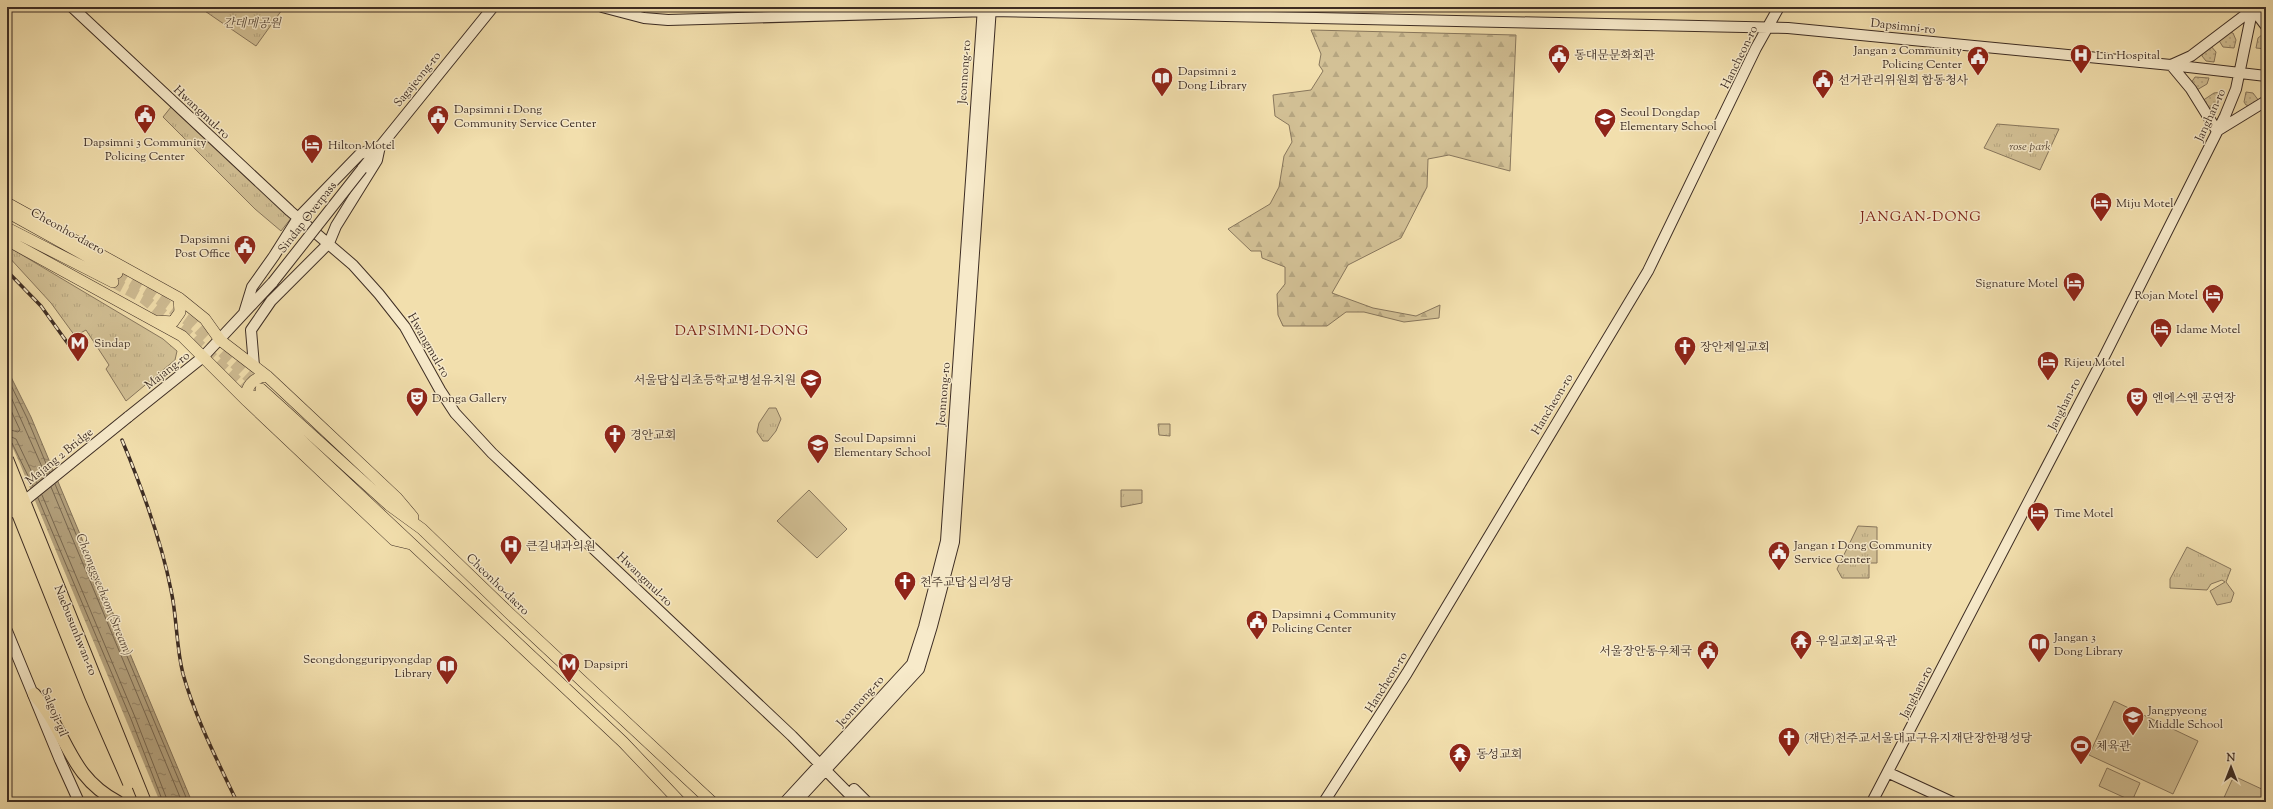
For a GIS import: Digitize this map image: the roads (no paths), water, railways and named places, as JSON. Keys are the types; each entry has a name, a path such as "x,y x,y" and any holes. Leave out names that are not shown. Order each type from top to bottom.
{"highway":[{"name":"Naebusunhwan-ro","path":"7,458 145,802"},
{"name":"Naebusunhwan-ro","path":"7,486 91,696 137,802"},
{"path":"34,694 47,710 72,759 94,786 118,802"}],"main road":[{"name":"Hwangmul-ro","path":"72,7 298,218 330,243 353,265 396,314 410,335 451,407 492,453 824,766 833,779 857,802"},
{"name":"Sagajeong-ro","path":"362,169 493,7"},
{"name":"Dapsimni-ro","path":"602,7 639,17 668,20 987,9 1788,28 2171,65 2266,76"},
{"name":"Hancheon-ro","path":"1324,802 1415,659 1648,271 1779,7"},
{"path":"2266,26 2253,8 2191,56 2171,65 2191,89 2218,131 2266,101"},
{"name":"Janghan-ro","path":"1872,802 1889,773 2218,131 2236,89 2253,8"},
{"name":"Jeonnong-ro","path":"785,802 824,766 919,669 954,542 987,9"},
{"path":"244,313 252,287 298,218 360,154 380,146"},
{"path":"254,366 251,330 271,301 330,243 336,226 377,160 380,146"},
{"name":"Sindap Overpass","path":"244,313 273,282 362,169"},
{"path":"7,203 179,298 205,319 220,340 267,376 397,498 422,529"},
{"name":"Cheonho-daero","path":"7,212 115,278 7,228"},
{"path":"7,240 182,336 203,357 254,395 394,540 413,545 623,742 680,802"},
{"path":"151,319 165,323 173,322 180,312 179,298"},
{"path":"220,340 244,313 271,301"},
{"name":"Majang-ro","path":"128,417 203,357 220,340"},
{"path":"254,395 246,394 249,386 257,378 267,376"},
{"name":"Cheonho-daero","path":"254,395 389,505 422,529 508,612 712,802"},
{"name":"Majang 2 Bridge","path":"7,515 128,417"},
{"name":"Salgoji-gil","path":"7,631 79,802"},
{"name":"Hwangmul-ro","path":"824,766 838,774 868,802"},
{"name":"Jeonnong-ro","path":"796,802 824,766"},
{"path":"1889,773 1952,802"},
{"path":"1333,788 1336,802"}],"water":[{"name":"Cheonggyecheon (Stream)","path":"7,369 31,417 192,802 159,802 31,492 7,440"}],"tunnel":[{"path":"117,273 149,292 194,325 259,387"},
{"path":"113,282 143,298 188,334 253,396"}],"railway":[{"path":"7,271 41,306 74,352"},
{"path":"122,440 144,495 162,552 173,600 183,674 188,690 207,739 237,802"}],"place":[{"name":"동대문문화회관","path":"1559,74"},
{"name":"Lin Hospital","path":"2081,74"},
{"name":"Jangan 2 Community Policing Center","path":"1978,76"},
{"name":"Dapsimni 2 Dong Library","path":"1162,98"},
{"name":"선거관리위원회 합동청사","path":"1823,100"},
{"name":"Dapsimni 3 Community Policing Center","path":"145,134"},
{"name":"Dapsimni 1 Dong Community Service Center","path":"438,136"},
{"name":"Seoul Dongdap Elementary School","path":"1605,138"},
{"name":"Hilton Motel","path":"312,164"},
{"name":"Miju Motel","path":"2101,222"},
{"name":"Dapsimni Post Office","path":"245,266"},
{"name":"Signature Motel","path":"2074,302"},
{"name":"Rojan Motel","path":"2213,314"},
{"name":"Idame Motel","path":"2161,348"},
{"name":"Sindap","path":"78,362"},
{"name":"장안제일교회","path":"1685,366"},
{"name":"Rijeu Motel","path":"2048,382"},
{"name":"서울답십리초등학교병설유치원","path":"811,400"},
{"name":"Donga Gallery","path":"417,418"},
{"name":"엔에스엔 공연장","path":"2137,418"},
{"name":"경안교회","path":"615,454"},
{"name":"Seoul Dapsimni Elementary School","path":"818,464"},
{"name":"Time Motel","path":"2038,532"},
{"name":"큰길내과의원","path":"511,566"},
{"name":"Jangan 1 Dong Community Service Center","path":"1779,572"},
{"name":"천주교답십리성당","path":"905,602"},
{"name":"Dapsimni 4 Community Policing Center","path":"1257,640"},
{"name":"우일교회교육관","path":"1801,660"},
{"name":"Jangan 3 Dong Library","path":"2039,664"},
{"name":"서울장안동우체국","path":"1708,670"},
{"name":"Dapsipri","path":"569,684"},
{"name":"Seongdongguripyongdap Library","path":"447,686"},
{"name":"Jangpyeong Middle School","path":"2133,736"},
{"name":"(재단)천주교서울대교구유지재단장한평성당","path":"1789,758"},
{"name":"체육관","path":"2081,766"},
{"name":"동성교회","path":"1460,774"}],"district":[{"name":"JANGAN-DONG","path":"1921,216"},
{"name":"DAPSIMNI-DONG","path":"742,330"}],"park label":[{"name":"간데메공원","path":"252,23"},
{"name":"rose park","path":"2030,146"}]}
